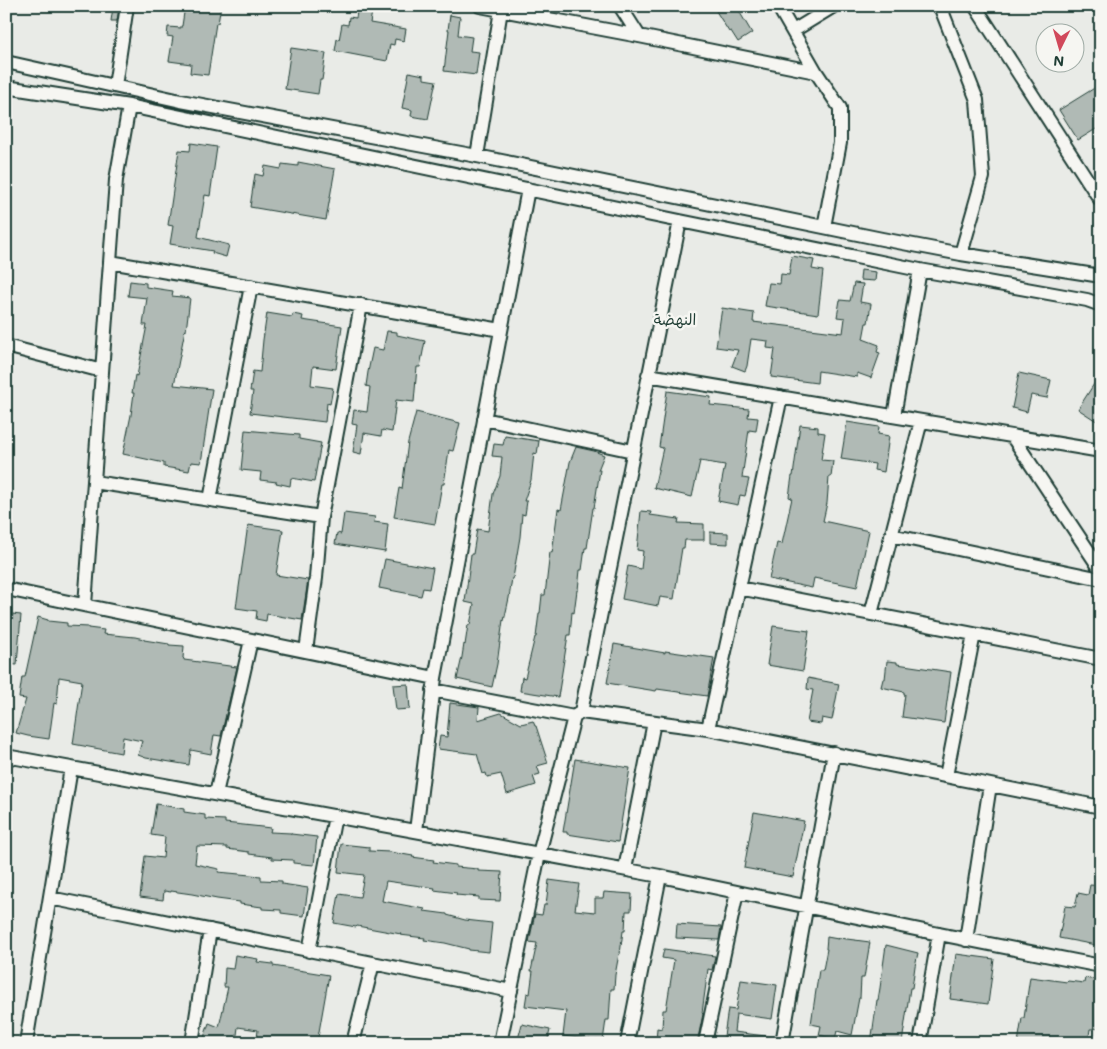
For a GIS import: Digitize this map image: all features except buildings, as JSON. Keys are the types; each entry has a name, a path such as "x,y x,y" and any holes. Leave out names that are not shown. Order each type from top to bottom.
{"street":[{"path":"114,86 127,6"},
{"path":"480,6 816,72"},
{"path":"620,6 640,36"},
{"path":"778,6 816,72 840,108 840,143 824,227"},
{"path":"793,31 834,6"},
{"path":"940,6 977,100 983,177 961,254"},
{"path":"975,6 1101,201"},
{"path":"477,156 501,10"},
{"path":"6,62 181,101 477,156 961,254 1101,276"},
{"path":"6,87 129,106 680,222 920,270 1087,300 1101,305"},
{"path":"85,605 116,180 129,106"},
{"path":"416,831 434,684 528,189"},
{"path":"500,1043 539,854 578,714 680,222"},
{"path":"110,262 501,330"},
{"path":"894,416 920,270"},
{"path":"210,500 252,286"},
{"path":"306,651 316,578 321,517 361,305"},
{"path":"6,346 102,371"},
{"path":"648,375 1101,451"},
{"path":"708,729 781,398"},
{"path":"484,419 633,451"},
{"path":"870,614 921,421"},
{"path":"1012,436 1101,570"},
{"path":"94,482 321,517"},
{"path":"891,535 1101,579"},
{"path":"739,588 1101,659"},
{"path":"6,589 306,651 434,684 578,714 708,729 1101,807"},
{"path":"946,776 974,634"},
{"path":"216,794 251,640"},
{"path":"625,869 654,722"},
{"path":"782,1043 834,754"},
{"path":"6,756 625,869 1101,966"},
{"path":"26,1043 71,768"},
{"path":"966,940 990,785"},
{"path":"310,951 335,816"},
{"path":"627,1043 660,876"},
{"path":"705,1043 737,892"},
{"path":"50,898 511,991"},
{"path":"192,1043 210,930"},
{"path":"920,1043 939,934"},
{"path":"353,1043 373,963"}],"district":[{"name":"النهضة","path":"675,320"}]}
